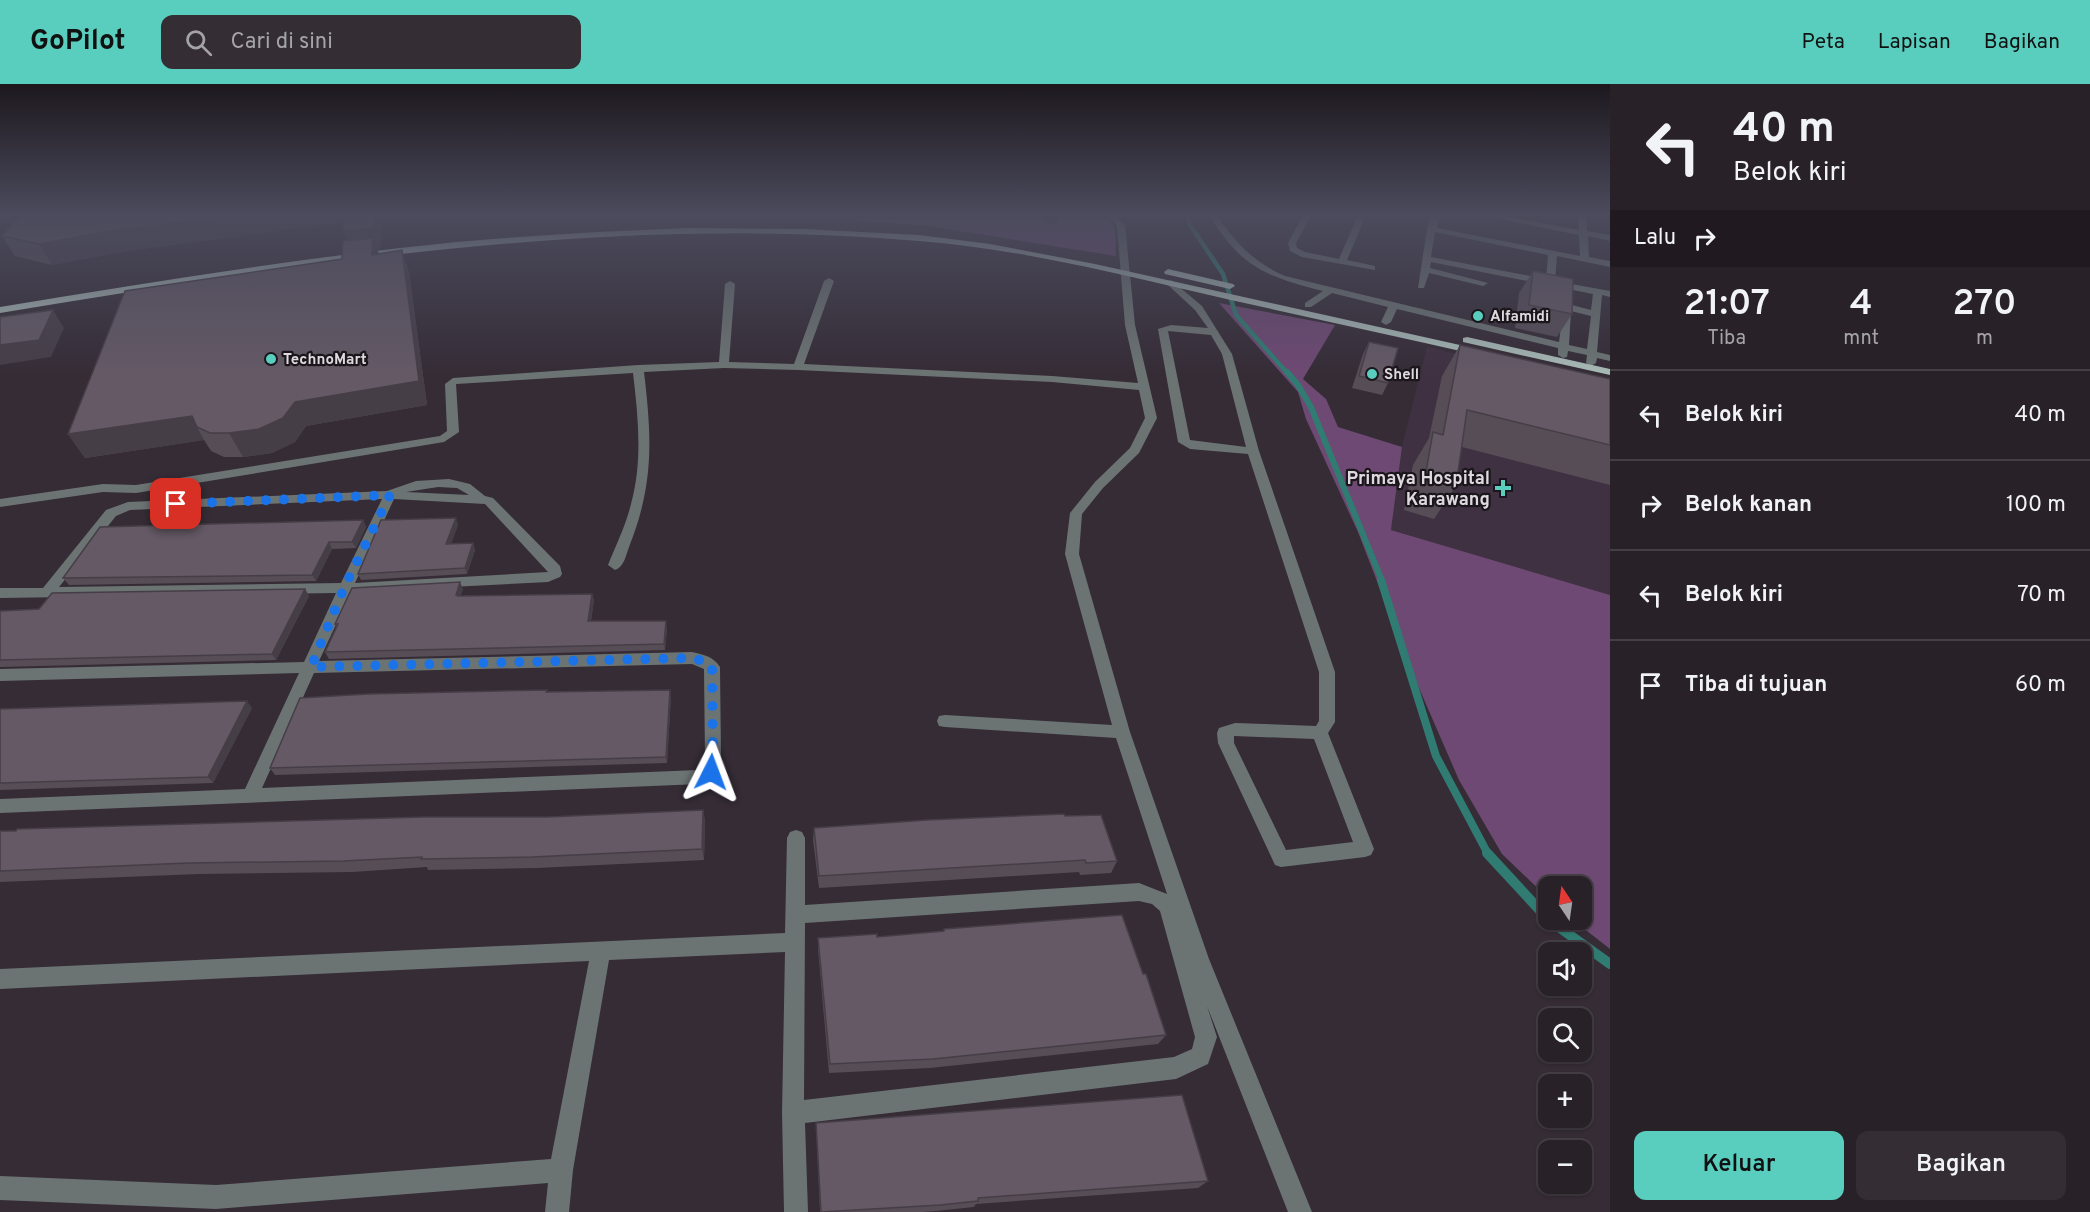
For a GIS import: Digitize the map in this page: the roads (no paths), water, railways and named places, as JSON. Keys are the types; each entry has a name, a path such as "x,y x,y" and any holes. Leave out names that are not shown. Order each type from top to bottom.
{"main road":[{"path":"0,302 218,268"},
{"path":"0,310 264,268"},
{"path":"1125,268 1195,278 1266,300 1610,382"},
{"path":"1125,268 1203,291 1308,305 1610,372"}],"street":[{"path":"1125,268 1130,326 1151,418 1135,450 1099,485 1076,513 1072,554 1122,732 1199,959 1300,1212"},
{"path":"1260,268 1329,291 1610,358"},
{"path":"1478,268 1610,294"},
{"path":"1550,282 1551,268"},
{"path":"1421,286 1425,270 1483,283"},
{"path":"798,367 829,281"},
{"path":"1171,283 1199,308 1227,354 1252,451 1327,672 1327,722 1320,733"},
{"path":"724,365 730,284"},
{"path":"1562,361 1567,307 1566,286"},
{"path":"1308,305 1329,291"},
{"path":"1590,368 1598,292"},
{"path":"1386,322 1393,306"},
{"path":"1567,307 1596,314"},
{"path":"1215,332 1163,329 1184,442 1190,445 1252,451"},
{"path":"0,503 103,488 136,489 444,439 453,432 450,384 453,381 638,368 724,365 1052,379 1145,387"},
{"path":"615,565 638,503 644,454 644,422 638,368"},
{"path":"0,593 344,588 548,577 555,574 555,569 489,501 481,499 466,487 437,484 399,488 390,495 344,588 311,667 250,796"},
{"path":"48,591 111,513 128,506 390,495"},
{"path":"0,675 692,658 706,662 712,667 713,759 711,772 700,777 0,806"},
{"path":"945,721 1122,732"},
{"path":"1235,729 1320,733 1365,849 1281,859 1226,743 1225,733 1235,729"},
{"path":"796,838 793,1113 796,1212"},
{"path":"793,1113 1176,1068 1200,1056 1206,1037 1168,906 1157,897 1139,892 794,915"},
{"path":"0,979 795,942"},
{"path":"557,1212 561,1170 601,952"},
{"path":"0,1188 213,1205 561,1170"}],"waterway":[{"path":"1219,268 1223,274 1236,315 1288,374"},
{"path":"1287,372 1311,407 1382,581"},
{"path":"1381,580 1436,756 1488,854"},
{"path":"1487,853 1538,908"},
{"path":"1563,930 1610,964"}],"place":[{"name":"Alfamidi","path":"1478,316"},
{"name":"TechnoMart","path":"271,359"},
{"name":"Shell","path":"1372,374"},
{"name":"Primaya Hospital Karawang","path":"1503,488"}]}
